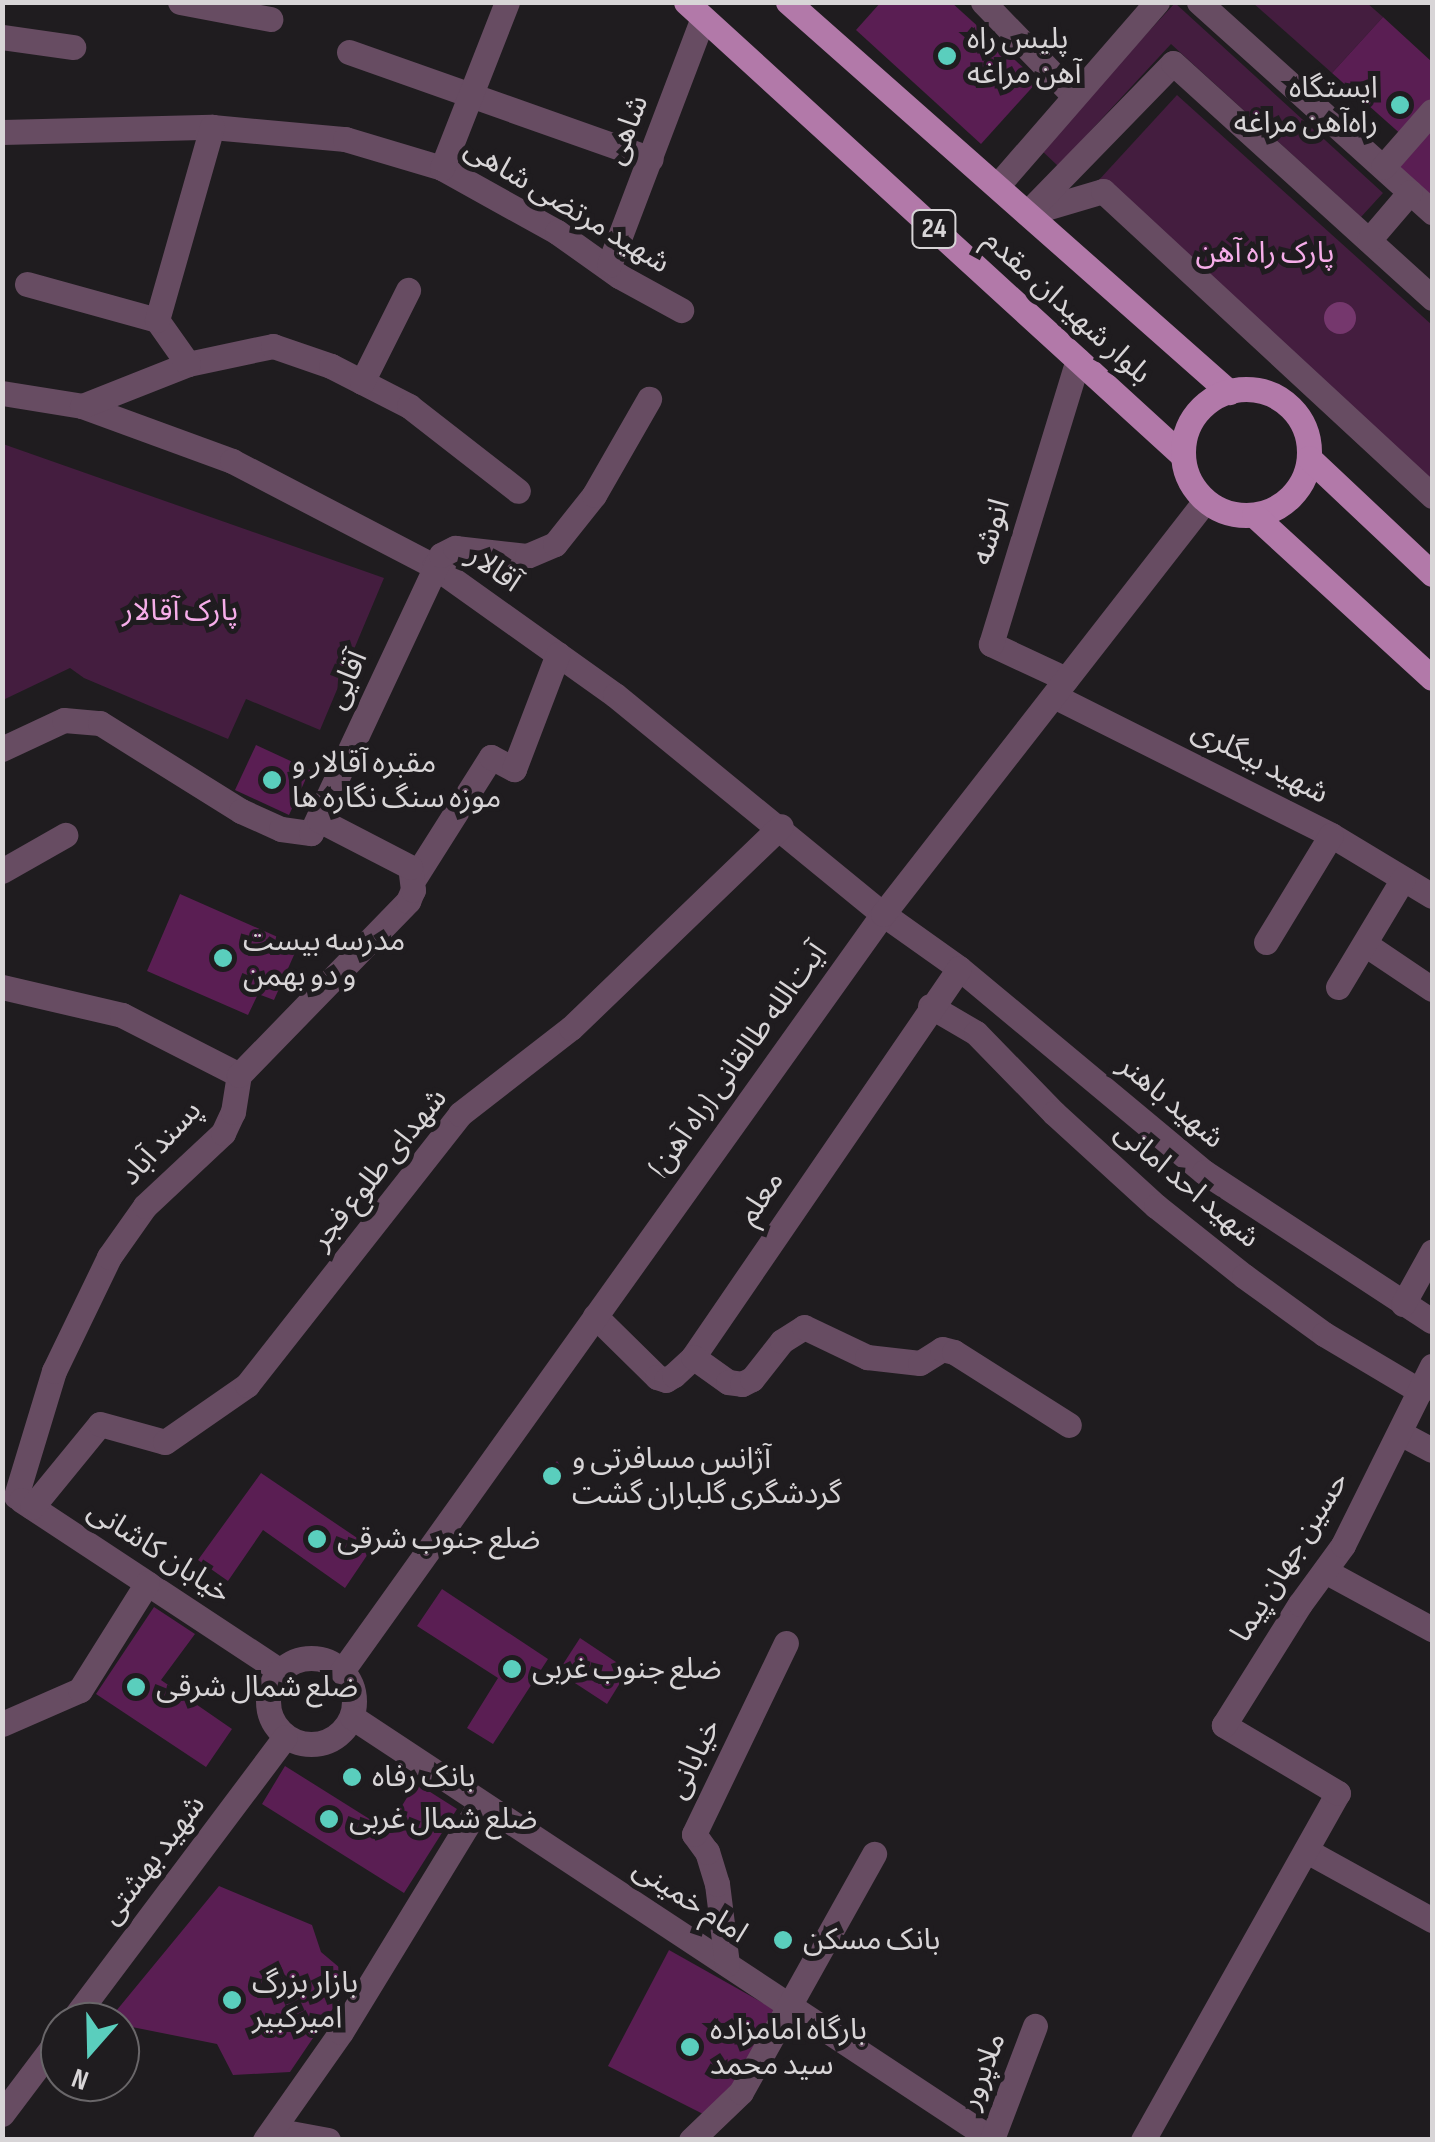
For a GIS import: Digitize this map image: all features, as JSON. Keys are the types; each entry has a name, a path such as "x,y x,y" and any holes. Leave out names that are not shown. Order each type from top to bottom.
{"main road":[{"name":"بلوار شهیدان مقدم","path":"788,2 1229,392"},
{"name":"بلوار شهیدان مقدم","path":"695,10 1183,456"},
{"path":"1183,456 1184,439 1200,409 1229,392 1250,389 1288,405 1301,422 1309,458 1305,475 1285,502 1254,515 1220,510 1206,501"},
{"name":"24","path":"1183,456 1194,488 1206,501"},
{"path":"1309,458 1432,574"},
{"path":"1254,515 1432,678"}],"street":[{"path":"180,2 270,19"},
{"path":"442,168 506,2"},
{"path":"983,2 1074,96"},
{"path":"997,186 1157,2"},
{"path":"1199,2 1432,212"},
{"name":"شاهی","path":"609,265 651,159 695,10"},
{"path":"2,37 74,47"},
{"path":"349,52 651,159"},
{"path":"1027,214 1173,63 1432,298"},
{"path":"1383,167 1432,112"},
{"path":"157,320 212,127"},
{"name":"شهید مرتضی شاهی","path":"2,132 212,127 345,140 442,168 681,310"},
{"path":"1027,214 1103,191 1432,496"},
{"path":"1369,240 1410,192"},
{"path":"27,284 157,320 188,364"},
{"path":"362,382 408,290"},
{"path":"82,406 188,364 274,346 409,406 518,491"},
{"name":"انوشه","path":"1060,687 991,644 1078,360"},
{"name":"آقالار","path":"2,393 82,406 232,462 434,566 558,654 781,826 883,914"},
{"path":"434,566 440,556 456,548 528,556 555,544 594,496 649,399"},
{"name":"(راه آهن) آیت‌الله طالقانی","path":"342,1671 883,914 1206,501"},
{"name":"آقایی","path":"319,820 434,566"},
{"path":"2,988 122,1015 239,1075 408,901 415,877 491,757 514,770 558,654"},
{"name":"شهید بیگلری","path":"1060,687 1331,834 1432,896"},
{"path":"2,750 64,720 81,718 100,723 211,793 281,830 308,834 319,820 394,856 415,877"},
{"name":"شهدای طلوع فجر","path":"17,1497 100,1424 165,1442 246,1385 460,1114 570,1028 781,826"},
{"path":"1266,942 1331,834"},
{"path":"2,871 65,835"},
{"path":"1338,988 1402,879"},
{"name":"شهید باهنر","path":"883,914 960,968 1204,1172 1432,1320"},
{"path":"1365,944 1432,988"},
{"name":"معلم","path":"693,1357 930,1006 960,968"},
{"name":"شهید احد امانی","path":"930,1006 976,1032 1098,1153 1244,1276 1324,1334 1420,1390"},
{"name":"پسند آباد","path":"17,1497 54,1371 109,1257 145,1206 222,1133 233,1112 239,1075"},
{"path":"1402,1304 1432,1252"},
{"path":"595,1316 657,1377 666,1380 693,1357 728,1382 742,1384 752,1379 782,1340 804,1327 867,1358 920,1363 942,1350 954,1352 1069,1426"},
{"name":"حسین جهان پیما","path":"1307,1851 1338,1793 1224,1726 1344,1545 1432,1366"},
{"path":"1400,1432 1432,1450"},
{"name":"خیابان کاشانی","path":"17,1497 280,1671"},
{"path":"1325,1571 1432,1628"},
{"path":"2,1724 80,1690 147,1583"},
{"name":"خیابانی","path":"727,1964 717,1884 707,1852 694,1834 786,1643"},
{"path":"318,1658 342,1671 354,1692 352,1717 345,1729 324,1744 297,1743 275,1726 267,1697 280,1671 291,1662 318,1658"},
{"name":"امام خمینی","path":"352,1717 992,2139"},
{"name":"شهید بهشتی","path":"87,2002 286,1737"},
{"path":"328,2140 269,2135 372,1984 481,1802"},
{"path":"1143,2140 1307,1851 1432,1920"},
{"path":"691,2140 733,2103 874,1854"},
{"name":"ملاپرور","path":"992,2139 1035,2026"},
{"path":"2,2114 40,2064"}],"green space":[{"path":"1175,3 1383,193 1361,217 1171,44 1058,166 1040,149"},
{"path":"1253,3 1367,3 1383,17 1332,73"},
{"name":"پارک راه آهن","path":"1177,95 1432,325 1432,483 1098,181"},
{"name":"پارک آقالار","path":"3,444 384,578 320,730 246,699 228,739 84,678 70,668 3,700"}],"shaded area":[{"path":"1340,302 1352,306 1356,318 1352,330 1340,334 1328,330 1324,318 1328,306"}],"building":[{"name":"پلیس راه آهن مراغه","path":"881,2 951,2 1038,81 981,144 856,30"},
{"name":"ایستگاه راه‌آهن مراغه","path":"1383,17 1432,62 1432,205 1392,173 1404,137 1332,73"},
{"name":"مقبره آقالار و موزه سنگ نگاره ها","path":"256,745 310,770 289,815 235,790"},
{"name":"مدرسه بیست و دو بهمن","path":"180,894 298,946 274,1000 258,994 248,1015 147,971"},
{"name":"آژانس مسافرتی و گردشگری گلباران گشت","path":"557,1461 565,1472 550,1488 539,1480"},
{"name":"ضلع جنوب شرقی","path":"261,1473 372,1548 345,1588 263,1530 228,1581 198,1560"},
{"name":"ضلع جنوب غربی","path":"442,1589 548,1659 493,1744 467,1728 498,1678 417,1626"},
{"name":"ضلع شمال شرقی","path":"154,1607 195,1634 161,1680 232,1729 206,1767 96,1694"},
{"path":"580,1638 628,1670 607,1704 558,1672"},
{"name":"ضلع شمال غربی","path":"285,1766 387,1830 416,1783 457,1809 404,1893 262,1804"},
{"name":"بازار بزرگ امیرکبیر","path":"219,1886 312,1925 321,1952 353,1979 290,2072 233,2075 217,2044 140,2029 140,2002 123,2002"},
{"name":"بارگاه امامزاده سید محمد","path":"669,1950 781,2013 728,2101 707,2116 608,2066"}],"place":[{"name":"پلیس راه آهن مراغه","path":"947,56"},
{"name":"ایستگاه راه‌آهن مراغه","path":"1400,105"},
{"name":"مقبره آقالار و موزه سنگ نگاره ها","path":"272,780"},
{"name":"مدرسه بیست و دو بهمن","path":"223,958"},
{"name":"آژانس مسافرتی و گردشگری گلباران گشت","path":"552,1476"},
{"name":"ضلع جنوب شرقی","path":"317,1539"},
{"name":"ضلع جنوب غربی","path":"512,1669"},
{"name":"ضلع شمال شرقی","path":"136,1687"},
{"name":"بانک رفاه","path":"352,1777"},
{"name":"ضلع شمال غربی","path":"329,1819"},
{"name":"بانک مسکن","path":"783,1940"},
{"name":"بازار بزرگ امیرکبیر","path":"232,2000"},
{"name":"بارگاه امامزاده سید محمد","path":"690,2047"}]}
